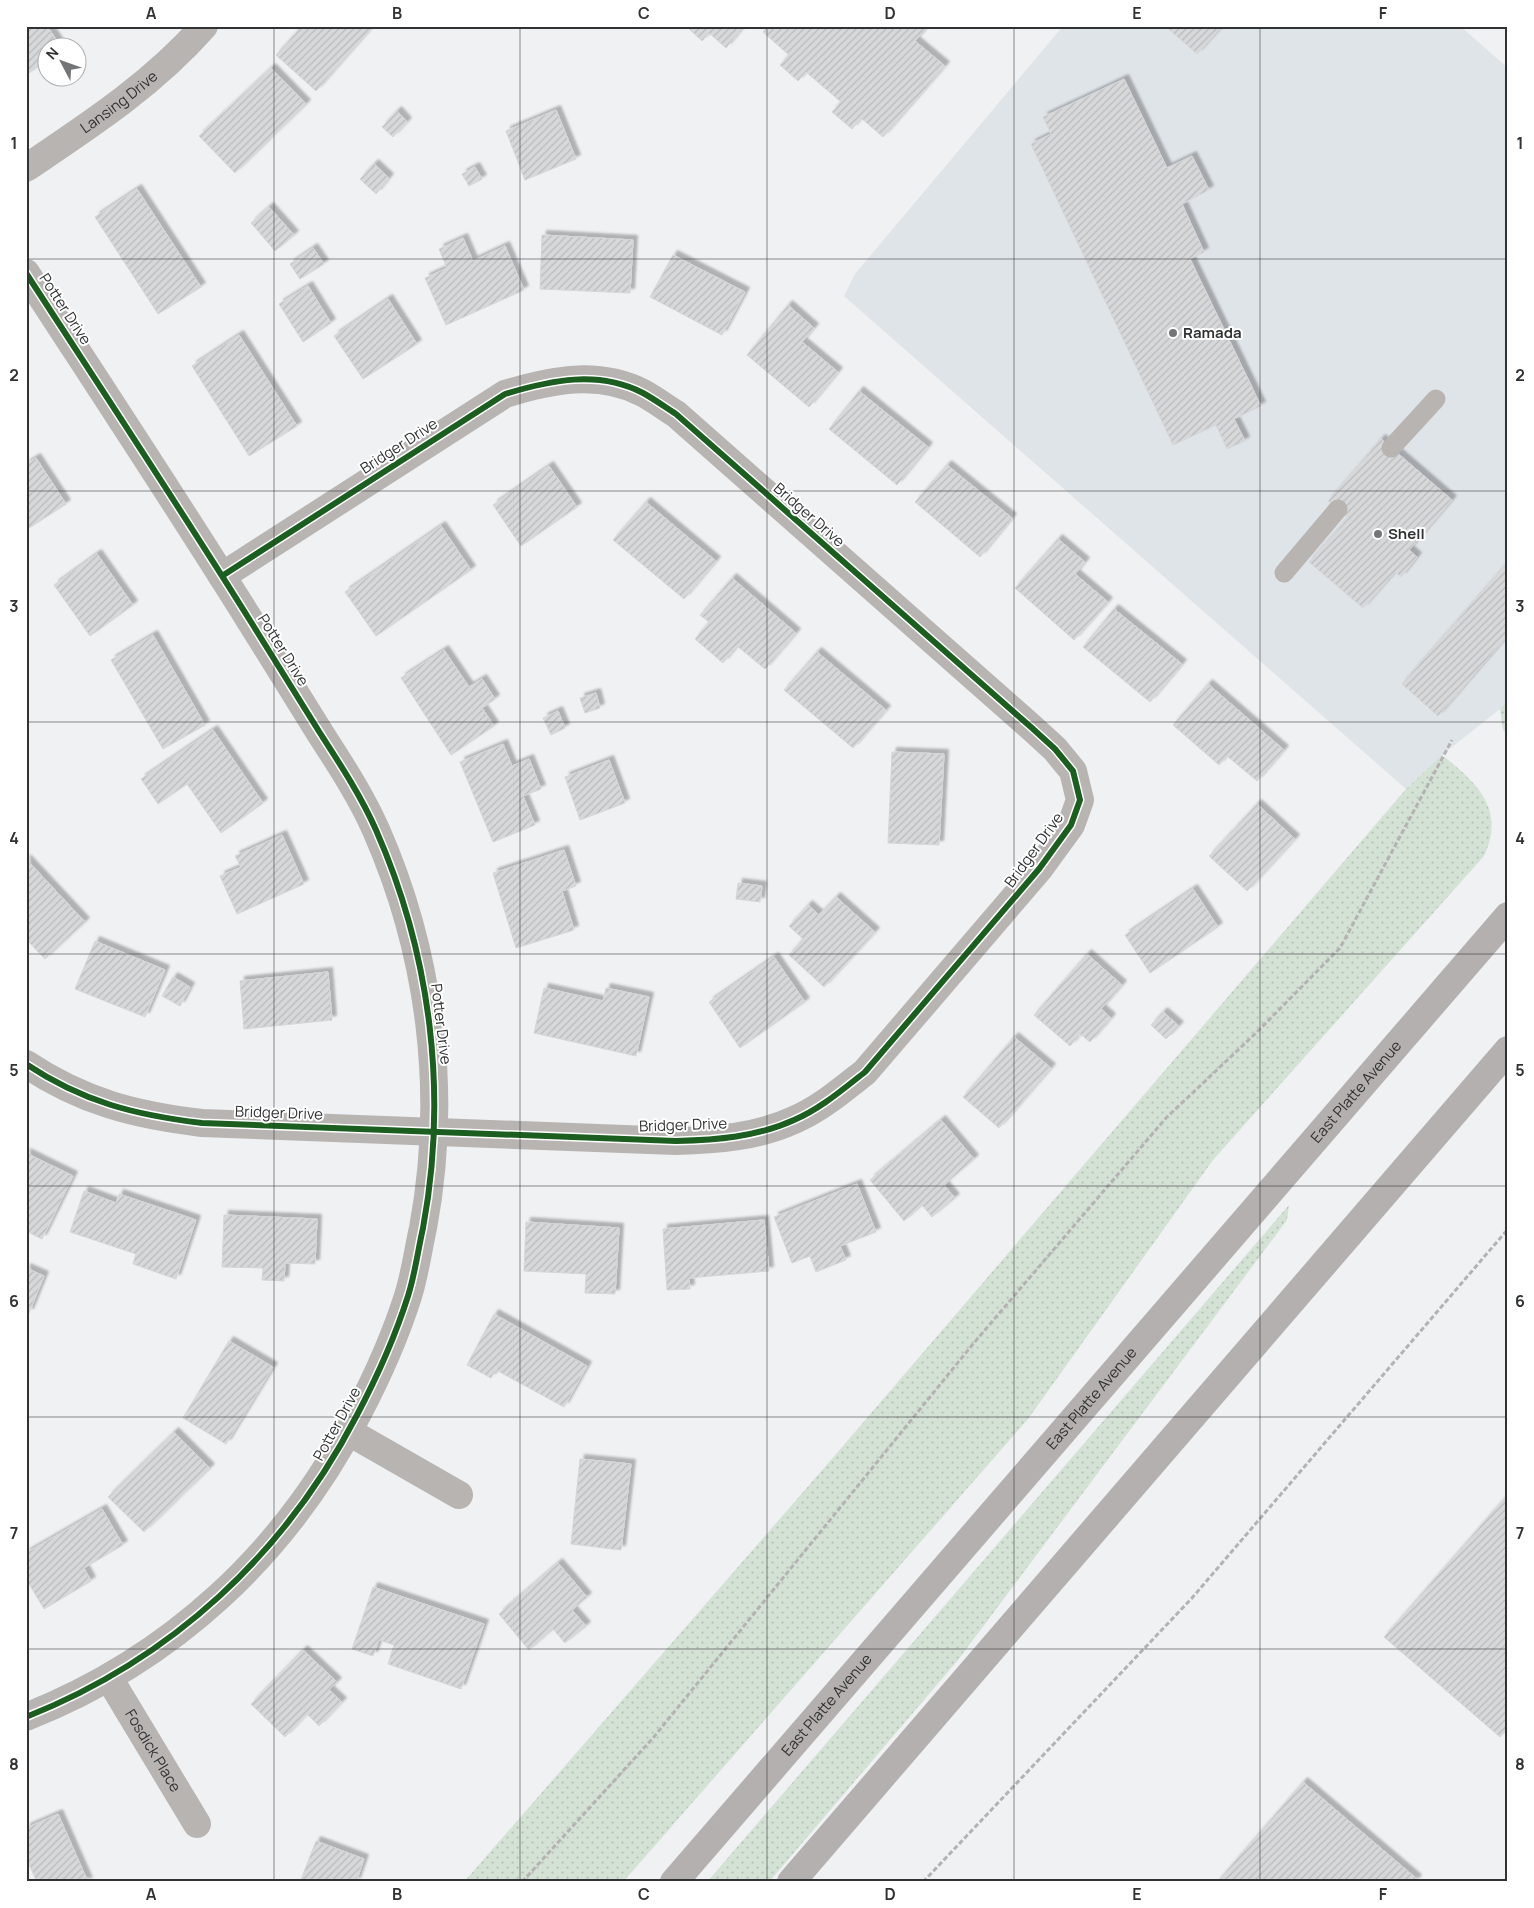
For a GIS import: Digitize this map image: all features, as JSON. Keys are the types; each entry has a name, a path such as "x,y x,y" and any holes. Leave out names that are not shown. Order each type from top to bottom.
{"highway":[{"name":"East Platte Avenue","path":"674,1882 1508,916"},
{"path":"791,1882 1508,1050"}],"street":[{"name":"Lansing Drive","path":"26,168 106,115 148,81 204,26"},
{"name":"Potter Drive","path":"26,273 222,576 346,774 374,827 410,924 431,1029 435,1081 434,1132 429,1194 409,1293 376,1377 349,1432 322,1477 289,1524 255,1561 203,1612 160,1646 109,1678 60,1704 26,1717"},
{"name":"Bridger Drive","path":"26,1064 71,1089 110,1107 153,1117 202,1123 676,1141 713,1140 756,1133 795,1120 830,1099 864,1072 1039,869 1071,826 1080,800 1073,772 1055,749 1032,728 676,414 643,393 610,381 575,378 536,384 505,394 222,576"},
{"name":"Potter Drive","path":"349,1432 459,1495"},
{"name":"Fosdick Place","path":"109,1678 197,1824"}],"lane":[{"path":"1391,448 1436,399"},
{"path":"1284,573 1338,510"}],"path":[{"path":"522,1882 653,1738 973,1344 1166,1118 1256,1033 1340,948 1452,740"},
{"path":"923,1882 1192,1598 1508,1229"}],"shaded area":[{"path":"1063,26 1460,26 1508,68 1508,699 1500,709 1442,755 1406,789 844,296 855,274"},
{"path":"1508,699 1508,734 1503,730 1500,709"},
{"path":"1442,755 1455,765 1476,787 1490,811 1492,824 1490,839 1484,856 1213,1160 1028,1419 623,1882 464,1882 831,1460 1406,789"},
{"path":"1289,1205 1287,1220 958,1660 769,1882 707,1882"}],"building":[{"path":"26,26 47,26 55,38 38,38 38,67 26,75"},
{"path":"302,26 373,26 316,91 276,55"},
{"path":"686,26 744,26 726,48 709,33 702,41"},
{"path":"768,26 928,26 915,41 945,66 883,137 861,118 852,129 832,112 841,102 806,72 798,81 780,65 789,55 763,32"},
{"path":"1165,26 1222,26 1197,54"},
{"path":"271,68 306,104 235,173 199,136"},
{"name":"Ramada","path":"1124,79 1167,168 1192,156 1209,190 1182,204 1204,252 1190,259 1261,406 1234,419 1245,441 1227,449 1216,425 1173,445 1031,144 1051,134 1043,117"},
{"path":"556,110 576,159 525,180 506,131"},
{"path":"397,111 407,122 393,137 382,127"},
{"path":"374,164 389,178 376,194 360,179"},
{"path":"475,167 482,179 469,186 462,174"},
{"path":"137,189 201,287 158,314 95,217"},
{"path":"269,207 294,235 275,251 251,223"},
{"path":"542,235 633,240 630,293 540,289"},
{"path":"463,238 473,261 505,246 524,290 446,325 425,278 447,268 439,249"},
{"path":"313,248 324,264 300,279 290,264"},
{"path":"673,255 745,292 722,335 650,297"},
{"path":"308,286 331,323 303,342 279,304"},
{"path":"388,299 417,344 363,379 334,336"},
{"path":"788,305 814,328 802,342 838,372 809,407 747,355"},
{"path":"239,335 297,426 249,456 192,366"},
{"path":"859,391 928,447 897,485 829,429"},
{"name":"Shell","path":"1381,439 1452,500 1409,550 1417,557 1401,577 1395,572 1363,608 1309,562 1348,518 1328,501"},
{"path":"36,458 66,504 26,530 26,464"},
{"path":"947,465 1012,518 980,557 915,502"},
{"path":"549,466 577,507 521,546 493,505"},
{"path":"646,502 716,561 684,599 613,540"},
{"path":"441,526 471,570 376,636 345,592"},
{"path":"1058,539 1085,562 1075,574 1108,602 1074,640 1015,588"},
{"path":"97,554 133,605 90,636 54,585"},
{"path":"1508,562 1508,635 1438,716 1402,684"},
{"path":"732,578 796,633 765,669 737,646 723,663 695,639 709,622 700,615"},
{"path":"1114,609 1182,664 1150,702 1083,647"},
{"path":"153,635 205,725 163,749 111,660"},
{"path":"444,650 469,687 482,679 495,699 482,708 494,726 451,755 401,678"},
{"path":"817,652 886,710 853,748 784,690"},
{"path":"1208,684 1284,750 1257,781 1227,756 1219,765 1173,725"},
{"path":"596,693 600,708 585,713 580,698"},
{"path":"558,711 565,728 551,735 543,718"},
{"path":"213,730 263,803 221,833 187,784 158,804 141,779"},
{"path":"503,744 512,766 529,759 541,789 523,796 535,825 493,842 460,762"},
{"path":"892,752 944,754 939,845 888,843"},
{"path":"609,760 625,803 580,820 565,777"},
{"path":"1257,804 1295,839 1247,891 1209,856"},
{"path":"282,835 304,884 237,914 220,876 241,867 235,856"},
{"path":"564,850 576,886 562,891 574,930 516,948 493,873"},
{"path":"26,859 85,922 45,959 26,939"},
{"path":"738,883 762,886 760,902 736,899"},
{"path":"1193,889 1218,927 1150,973 1125,935"},
{"path":"836,897 875,932 824,987 789,955 803,939 789,926 808,905 819,915"},
{"path":"95,941 165,970 145,1017 75,989"},
{"path":"1087,954 1122,985 1101,1009 1111,1018 1090,1042 1080,1034 1070,1046 1034,1015"},
{"path":"774,957 805,1002 740,1048 709,1002"},
{"path":"328,972 332,1020 244,1029 240,981"},
{"path":"173,977 190,987 180,1006 162,996"},
{"path":"544,988 603,1001 606,988 649,997 636,1056 534,1033"},
{"path":"1163,1012 1179,1026 1166,1039 1151,1025"},
{"path":"1014,1037 1051,1068 999,1128 963,1097"},
{"path":"941,1120 974,1159 944,1185 955,1198 932,1217 922,1205 904,1221 870,1180"},
{"path":"26,1153 73,1176 42,1239 26,1231"},
{"path":"857,1184 876,1232 840,1246 846,1260 816,1272 810,1256 792,1263 774,1217"},
{"path":"84,1191 116,1203 119,1194 196,1220 176,1279 133,1264 136,1254 70,1232"},
{"path":"224,1215 317,1219 315,1264 285,1263 284,1281 262,1280 263,1268 222,1267"},
{"path":"764,1220 769,1271 689,1278 690,1289 667,1290 663,1229"},
{"path":"526,1222 619,1228 615,1294 585,1293 586,1274 524,1271"},
{"path":"26,1268 44,1276 29,1313 26,1312"},
{"path":"494,1314 587,1366 564,1407 496,1370 491,1378 467,1365"},
{"path":"229,1341 273,1367 226,1444 183,1418"},
{"path":"174,1432 210,1468 144,1532 108,1497"},
{"path":"580,1459 631,1464 621,1550 571,1544"},
{"path":"1508,1494 1508,1729 1500,1737 1384,1637"},
{"path":"102,1509 123,1545 84,1568 91,1581 44,1609 26,1579 26,1553"},
{"path":"558,1563 587,1597 572,1610 586,1626 565,1643 553,1629 529,1650 499,1614"},
{"path":"373,1587 484,1624 461,1689 388,1664 394,1645 379,1640 373,1656 352,1649"},
{"path":"303,1650 337,1682 329,1690 342,1702 319,1726 307,1714 285,1737 251,1704"},
{"path":"1303,1782 1417,1879 1415,1882 1217,1882"},
{"path":"58,1814 88,1882 37,1882 26,1858 26,1828"},
{"path":"316,1841 364,1859 356,1882 300,1882"}],"cycle path":[{"path":"26,273 223,578 343,768 370,817 395,877 410,926 422,976 434,1076 434,1127 430,1178 415,1271 403,1311 372,1386 328,1466 295,1513 259,1556 219,1596 176,1633 129,1665 79,1693 26,1717"},
{"path":"26,1064 68,1088 110,1105 154,1116 202,1123 676,1141 706,1140 751,1134 780,1126 813,1110 831,1099 865,1072 1039,869 1071,825 1080,800 1073,771 1055,749 1032,728 676,414 643,393 609,381 557,381 505,394 222,576"}],"place":[{"name":"Ramada","path":"1173,333"},
{"name":"Shell","path":"1378,534"}]}
